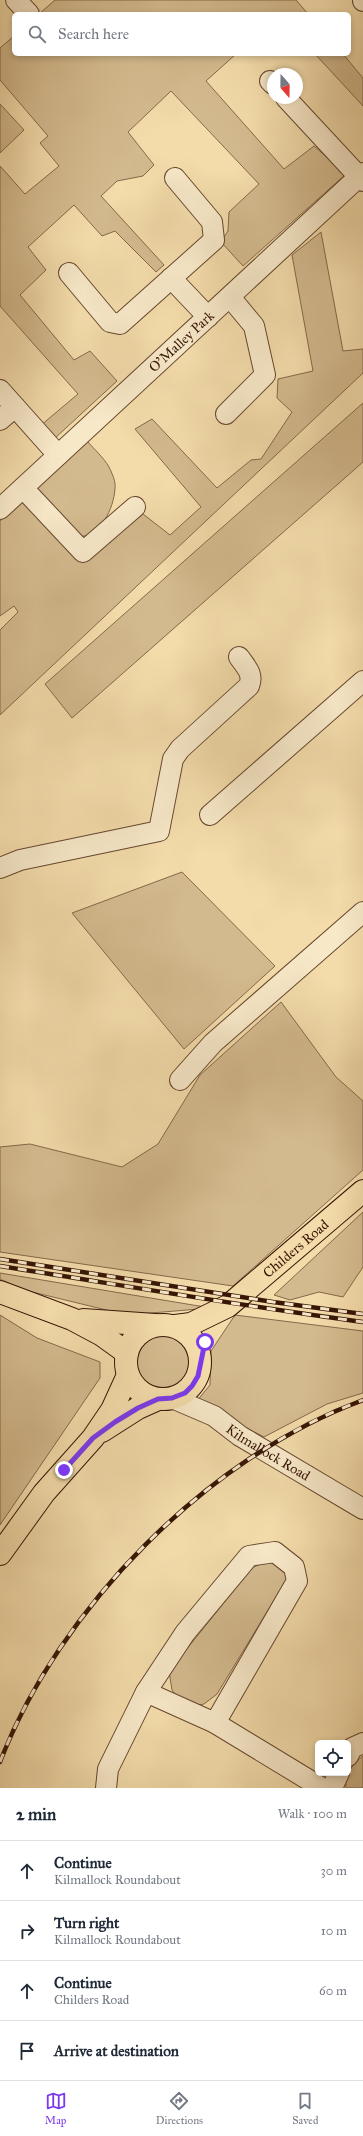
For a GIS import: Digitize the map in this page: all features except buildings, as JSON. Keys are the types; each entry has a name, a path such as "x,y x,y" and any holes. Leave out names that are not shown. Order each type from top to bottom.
{"main road":[{"name":"Childers Road","path":"165,1326 191,1324 228,1306 363,1190"},
{"path":"0,1292 72,1319 102,1335 127,1353"},
{"name":"Childers Road","path":"201,1358 205,1342 228,1306"},
{"path":"72,1319 165,1326 185,1332 195,1341 201,1358 198,1376 192,1386 185,1393 138,1408 93,1438"},
{"path":"165,1326 144,1329 136,1336 127,1353 126,1362 128,1376 132,1383 143,1393 165,1399"},
{"path":"0,1554 44,1493 93,1438 112,1410 128,1376"}],"street":[{"path":"16,0 27,12"},
{"path":"292,104 362,177"},
{"name":"O'Malley Park","path":"0,509 362,177"},
{"path":"69,273 110,322 120,324 214,240 212,222 175,178"},
{"path":"171,278 208,317"},
{"path":"226,414 265,375 254,326 230,297"},
{"path":"0,390 58,455"},
{"path":"0,420 15,407"},
{"path":"23,488 83,552 135,507"},
{"path":"0,868 20,860 159,831 173,759 180,749 249,686 251,680 249,671 239,658"},
{"path":"210,815 363,681"},
{"path":"180,1080 213,1043 363,912"},
{"name":"Kilmallock Road","path":"165,1399 214,1416 240,1436 363,1509"},
{"path":"106,1788 108,1769 146,1692 185,1633 249,1556 275,1552 294,1567 298,1581 215,1722"},
{"path":"146,1692 215,1722 322,1788"},
{"path":"351,1750 352,1748 363,1743"},
{"path":"332,1788 338,1776"}],"shaded area":[{"path":"55,0 296,0 306,12 41,12"},
{"path":"12,38 12,56 234,56 206,81 284,169 314,146 346,174 243,266 221,242 228,231 229,212 259,184 171,91 128,132 154,165 143,176 117,181 101,196 164,265 156,272 115,231 102,236 74,205 28,247 46,270 20,295 74,360 90,351 117,381 54,439 40,426 78,394 0,306 0,166 25,194 59,166 40,143 48,136 0,80 0,48"},
{"path":"317,56 345,56 363,78 363,106"},
{"path":"0,104 24,130 0,153"},
{"path":"321,232 343,351 363,349 363,373 0,715 0,630 18,612 14,606 0,616 0,521 24,500 84,558 143,514 170,535 201,507 135,429 152,419 217,488 251,460 261,459 292,412 277,398 278,379 313,371 292,255"},
{"path":"363,403 363,462 72,718 45,684"},
{"path":"87,441 109,467 114,480 115,488 109,513 99,527 85,536 77,537 32,488"},
{"path":"182,872 275,966 184,1049 72,913"},
{"path":"281,1002 336,1077 363,1101 363,1170 233,1286 0,1252 0,1147 30,1144 122,1167 158,1144 200,1075"},
{"path":"363,1212 363,1267 343,1297 319,1292 290,1300 274,1295"},
{"path":"0,1273 211,1308 127,1315 20,1289 0,1279"},
{"path":"0,1315 37,1338 100,1362 100,1378 0,1525"},
{"path":"235,1315 363,1331 363,1393 327,1404 264,1437 196,1402 210,1385 211,1351"},
{"path":"163,1334 174,1336 187,1347 190,1352 192,1363 190,1374 179,1387 174,1390 163,1392 152,1390 139,1379 136,1374 134,1363 136,1352 147,1339 152,1336"},
{"path":"270,1559 285,1564 287,1579 217,1694 204,1704 195,1706 181,1702 172,1690 169,1671 252,1568"},
{"path":"363,1756 363,1788 346,1788 346,1778 347,1776 351,1776 351,1769"}],"railway":[{"path":"0,1259 273,1302 363,1314"},
{"path":"0,1266 363,1322"},
{"path":"0,1762 26,1705 60,1648 100,1595 146,1545 196,1499 249,1459 305,1426 363,1400"}],"route":[{"path":"64,1470 93,1438 115,1422 138,1408 158,1399 172,1398 185,1393 192,1386 198,1376 205,1342"}]}
